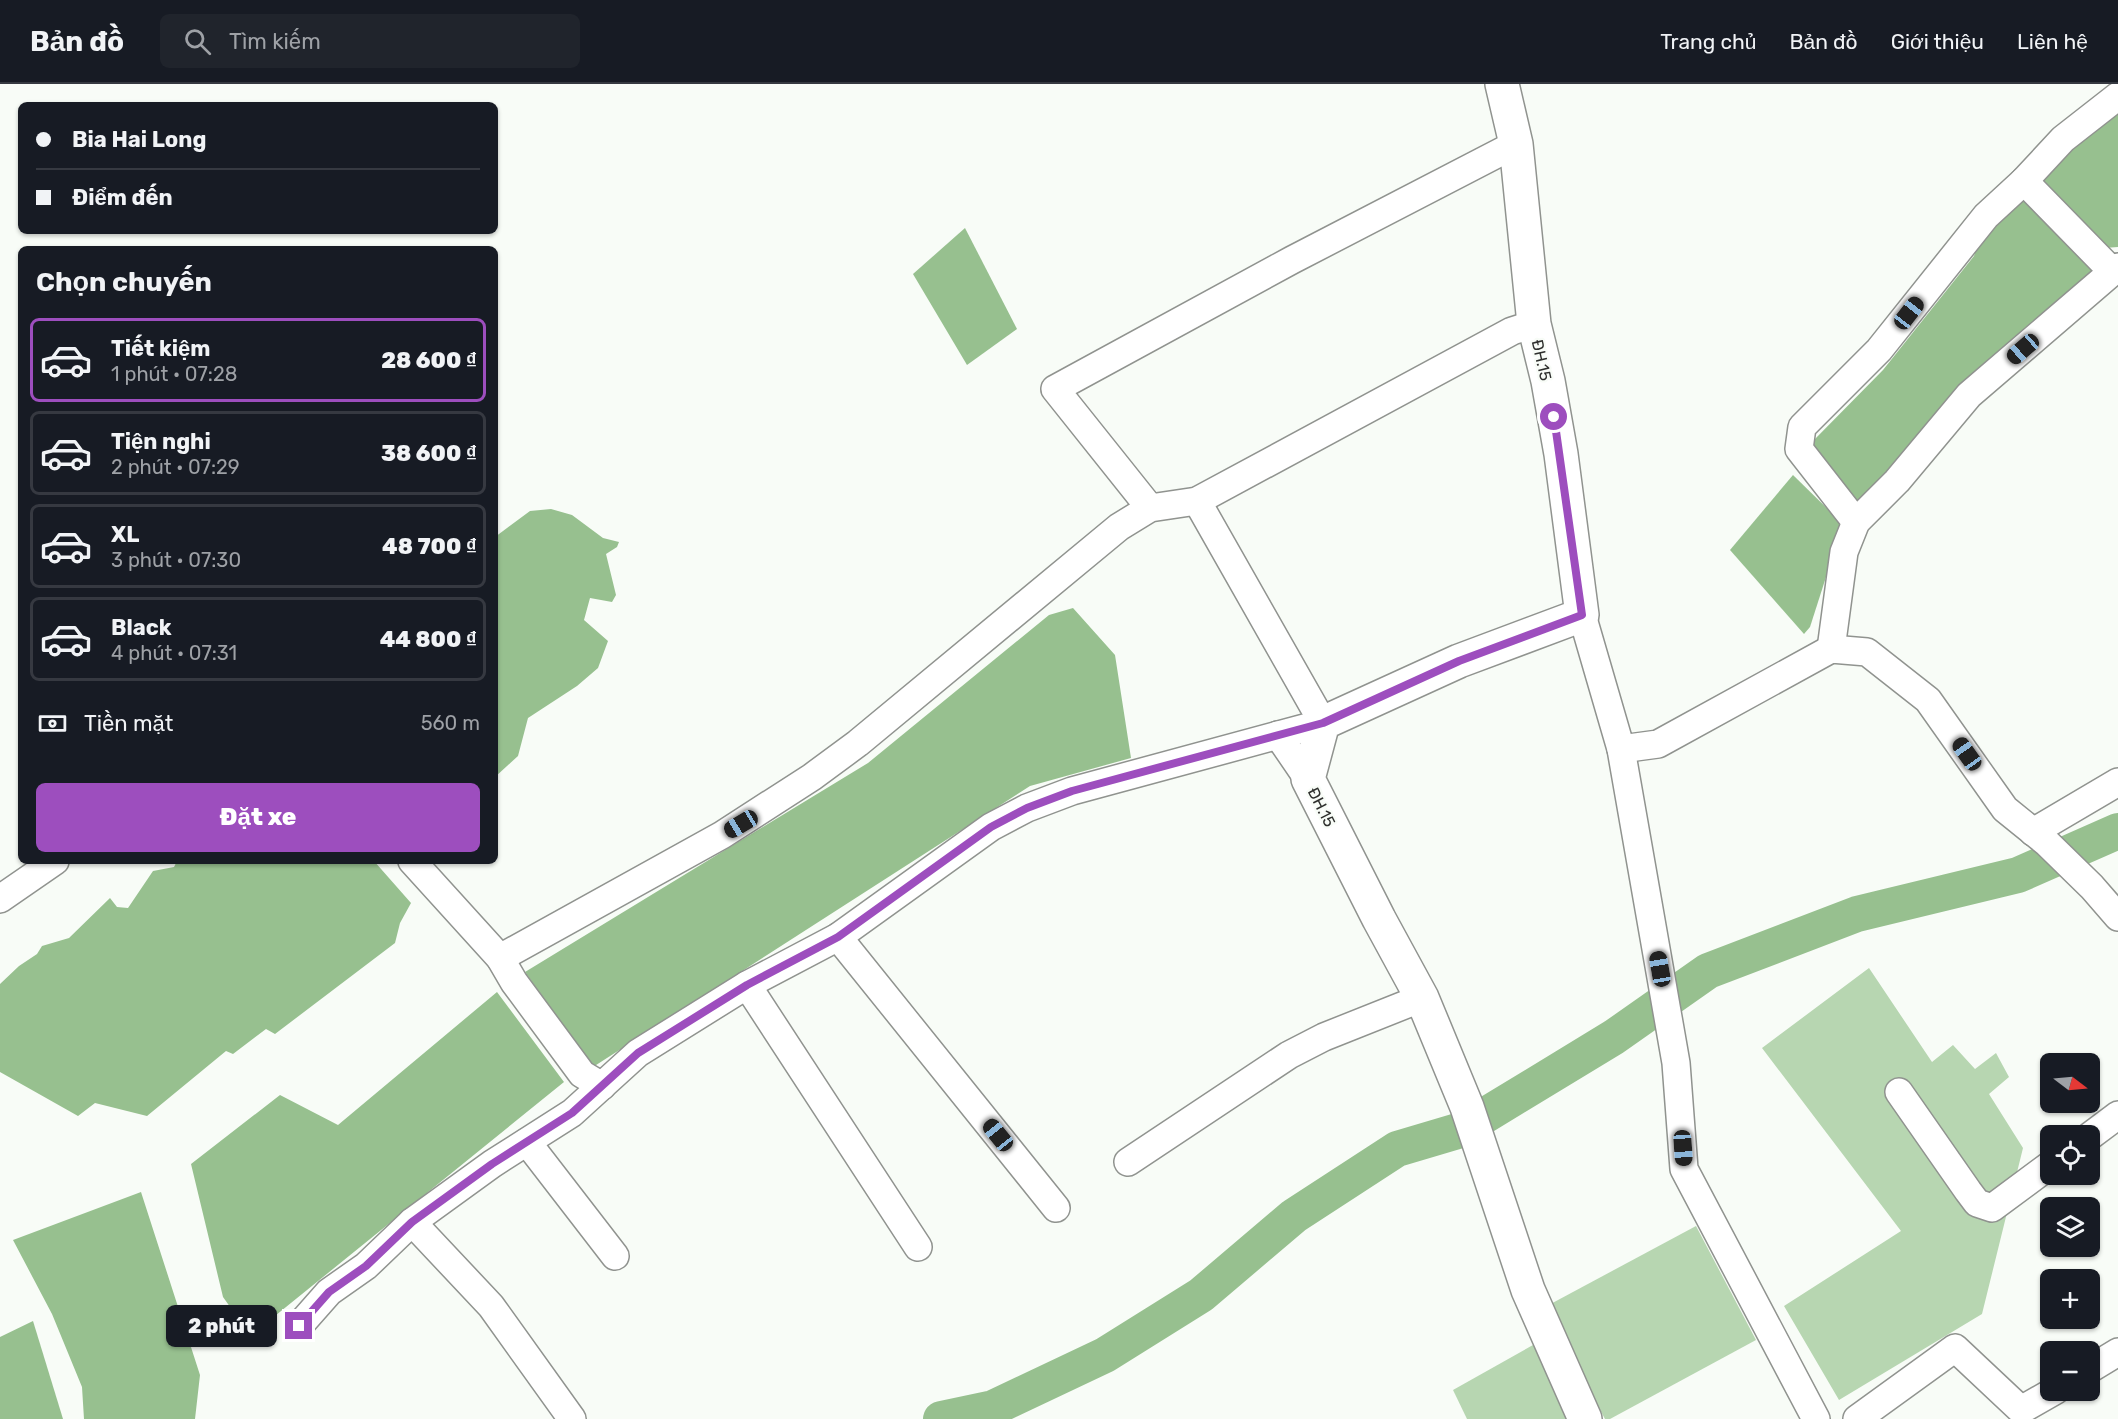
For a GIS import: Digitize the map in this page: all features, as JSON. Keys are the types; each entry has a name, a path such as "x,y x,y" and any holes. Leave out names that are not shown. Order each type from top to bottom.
{"main road":[{"name":"ĐH.15","path":"1502,84 1516,144 1534,324 1548,381 1561,454 1582,615"},
{"path":"1323,723 1459,661 1582,615"},
{"name":"ĐH.15","path":"1323,723 1308,779 1379,920 1422,998 1467,1107 1528,1290 1585,1419"}],"street":[{"path":"1852,517 1799,449 1802,427 1879,350 1986,216 2026,183 2063,139 2118,96"},
{"path":"1150,508 1055,389 1292,260 1516,144"},
{"path":"1831,649 1844,552 1852,517 1897,481 1969,395 2110,266 2026,183"},
{"path":"500,958 722,835 812,777 858,743 1096,545 1150,508 1197,501 1512,331 1534,324"},
{"path":"299,1326 329,1292 366,1266 412,1222 572,1113 592,1080 747,985 838,937 991,827 1027,808 1072,791 1323,723 1197,501"},
{"path":"1582,615 1620,749 1676,1063 1684,1169 1816,1419"},
{"path":"1620,749 1658,744 1831,649 1867,652 1928,700 2005,808 2040,837 2092,887 2118,917"},
{"path":"1278,735 1308,779"},
{"path":"2040,837 2118,782"},
{"path":"0,899 52,864"},
{"path":"415,864 500,958 514,982 592,1080"},
{"path":"838,937 1056,1208"},
{"path":"747,985 918,1247"},
{"path":"1128,1162 1288,1055 1324,1037 1422,998"},
{"path":"1899,1092 1968,1191 1981,1205 1992,1208 2040,1172"},
{"path":"2100,1128 2118,1115"},
{"path":"527,1142 615,1256"},
{"path":"412,1222 491,1306 572,1419"},
{"path":"1857,1419 1955,1348 2021,1410 2040,1399"},
{"path":"2100,1364 2118,1352"}],"shaded area":[{"path":"2118,109 2118,247 2104,248 2036,177"},
{"path":"2025,196 2093,269 1858,507 1811,453 1815,439 1883,370 1974,256 1982,228"},
{"path":"965,228 1017,329 967,365 913,274"},
{"path":"1793,475 1843,524 1810,627 1804,634 1730,550"},
{"path":"551,509 572,515 603,538 619,542 617,547 606,554 616,595 612,602 590,598 584,620 608,641 598,668 577,686 528,718 518,756 498,774 498,535 530,511"},
{"path":"1073,608 1115,655 1131,758 1030,786 593,1067 525,972 868,763 1049,615"},
{"path":"176,864 377,864 411,903 400,923 395,943 275,1034 266,1029 233,1054 226,1051 147,1116 95,1103 78,1116 0,1072 0,984 19,966 37,954 42,946 69,938 110,898 117,907 128,908 153,871 174,867"},
{"path":"1869,968 1932,1062 1953,1045 1975,1069 1996,1053 2009,1077 1989,1094 2023,1148 1982,1314 1839,1400 1784,1306 1901,1231 1762,1048"},
{"path":"497,992 564,1082 265,1324 243,1325 223,1297 191,1164 280,1095 338,1125"},
{"path":"141,1192 200,1375 195,1419 84,1419 82,1387 52,1314 13,1240"},
{"path":"1696,1226 1756,1340 1610,1419 1605,1419 1545,1307"},
{"path":"33,1321 63,1419 0,1419 0,1337"},
{"path":"1542,1340 1569,1419 1467,1419 1453,1390"}],"waterway":[{"path":"941,1419 993,1408 1105,1355 1201,1295 1294,1216 1397,1149 1461,1130 1614,1037 1708,971 1857,914 2018,875 2118,831"}],"route":[{"path":"299,1326 329,1292 366,1266 412,1222 492,1164 572,1113 638,1053 747,985 838,937 991,827 1027,808 1072,791 1323,723 1459,661 1582,615 1554,417"}]}
